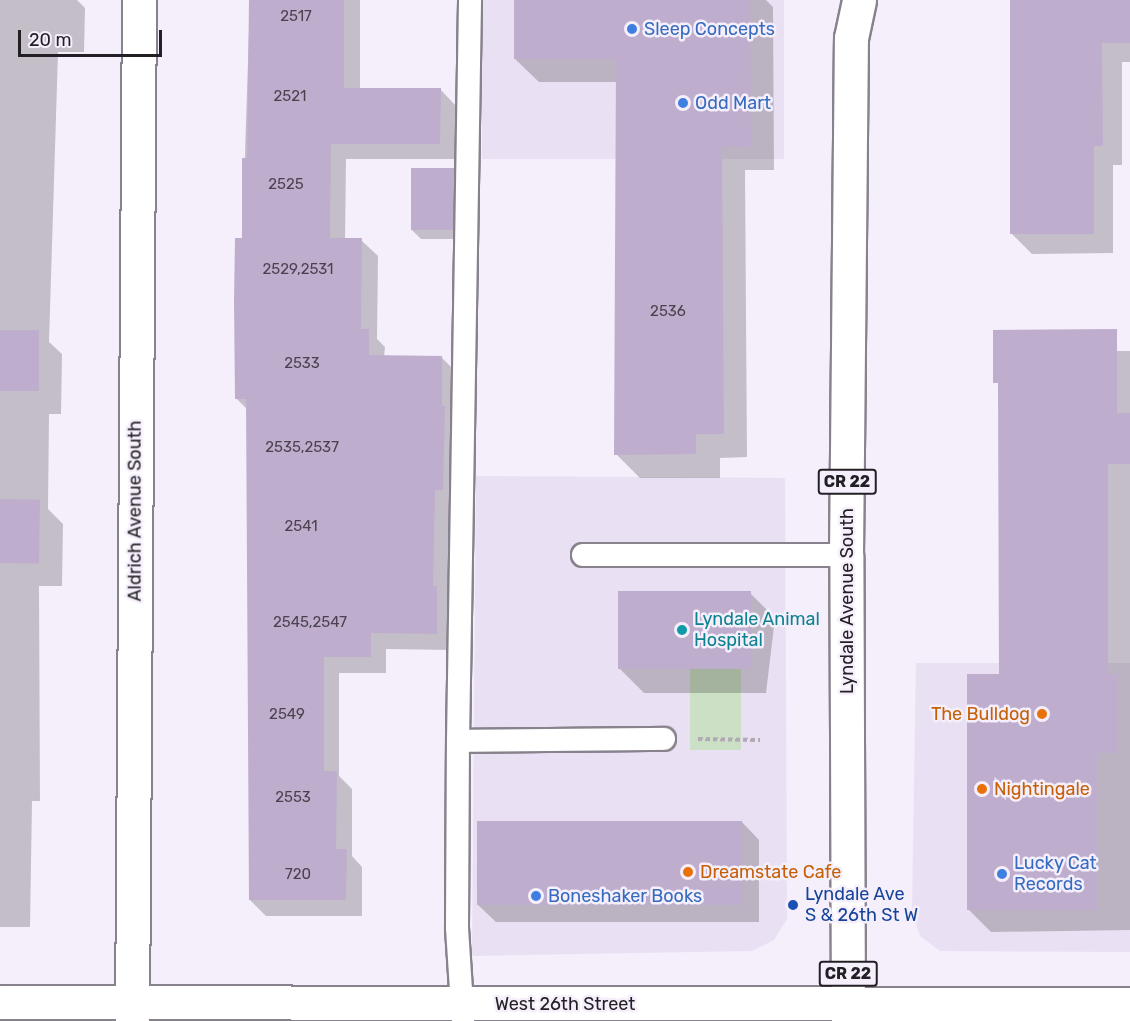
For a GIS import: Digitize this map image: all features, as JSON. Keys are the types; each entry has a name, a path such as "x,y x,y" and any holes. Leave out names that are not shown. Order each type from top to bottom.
{"street":[{"name":"Aldrich Avenue South","path":"132,1012 139,0"},
{"name":"Lyndale Avenue South","path":"844,0 851,38 846,555 848,1012"},
{"name":"Lyndale Avenue South","path":"851,38 859,0"},
{"name":"West 26th Street","path":"0,1002 132,1012 848,1012 1130,1004"}],"lane":[{"path":"463,1012 458,956 458,741 470,0"},
{"path":"583,555 846,555"},
{"path":"458,741 664,740"}],"path":[{"path":"664,740 760,740"}],"shaded area":[{"path":"482,0 784,0 784,159 482,159"},
{"path":"476,476 785,478 787,919 774,940 752,951 472,956"},
{"path":"916,663 1130,663 1130,952 940,951 920,936 912,913"}],"green space":[{"path":"690,669 741,669 741,750 690,750"}],"building":[{"path":"249,0 344,0 344,88 441,88 440,144 331,144 330,238 362,238 361,329 369,329 369,355 442,356 442,406 445,406 443,490 435,490 433,586 437,586 437,634 371,633 371,657 324,657 324,771 337,771 336,849 347,849 346,900 249,900 246,399 235,399 234,301 235,238 242,238 242,158 247,158"},
{"path":"514,0 750,0 751,147 722,147 724,434 696,434 696,454 614,455 616,59 514,59"},
{"path":"1010,0 1130,0 1130,43 1102,43 1103,146 1094,146 1094,234 1010,234"},
{"path":"411,168 454,168 454,230 411,230"},
{"path":"1117,329 1117,413 1130,413 1130,464 1108,464 1108,674 1117,674 1117,753 1097,753 1097,910 967,910 967,674 999,674 998,383 993,383 993,330"},
{"path":"0,330 39,330 39,391 0,391"},
{"path":"0,499 40,500 39,564 0,563"},
{"name":"Lyndale Animal Hospital","path":"618,591 751,591 751,669 618,669"},
{"path":"477,821 742,821 742,905 477,905"}],"place":[{"name":"Sleep Concepts","path":"632,29"},
{"name":"Odd Mart","path":"683,103"},
{"name":"Lyndale Animal Hospital","path":"682,630"},
{"name":"The Bulldog","path":"1042,714"},
{"name":"Nightingale","path":"982,789"},
{"name":"Dreamstate Cafe","path":"688,872"},
{"name":"Lucky Cat Records","path":"1002,874"},
{"name":"Boneshaker Books","path":"536,896"},
{"name":"Lyndale Ave S & 26th St W","path":"793,905"}]}
